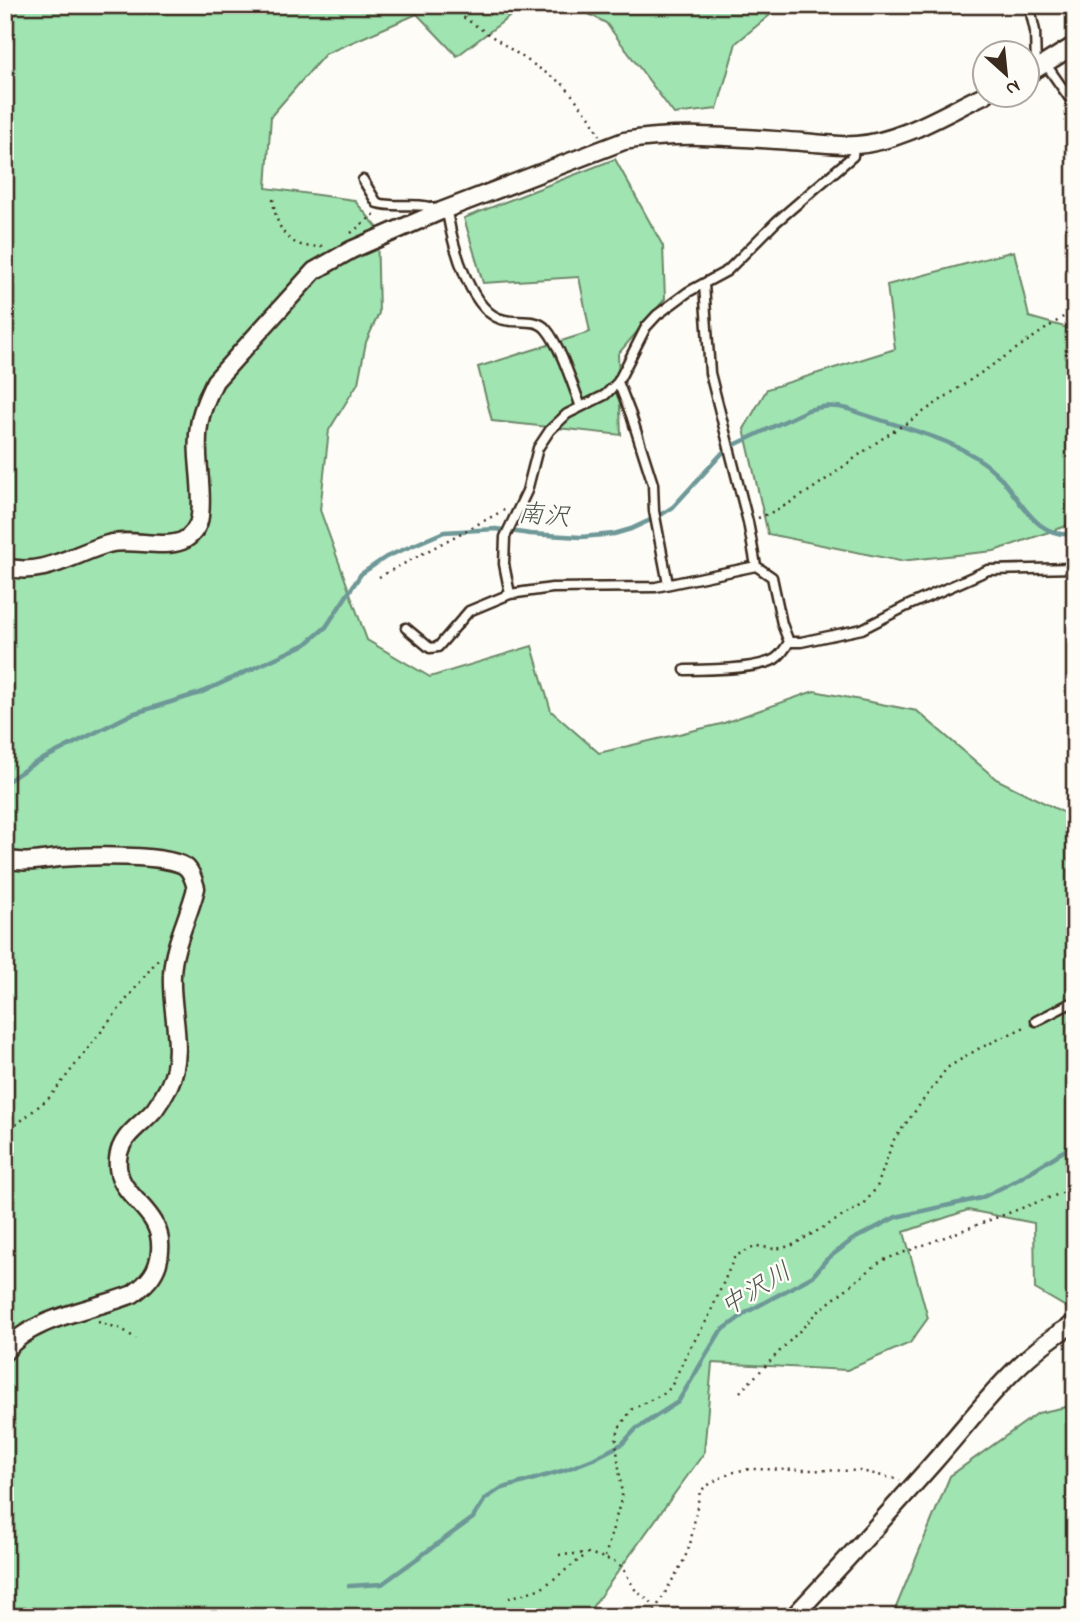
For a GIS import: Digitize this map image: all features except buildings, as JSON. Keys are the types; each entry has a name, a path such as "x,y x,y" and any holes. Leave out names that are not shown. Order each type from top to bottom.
{"street":[{"path":"1042,65 1075,45"},
{"path":"5,567 32,570 122,541 181,542 191,535 200,517 197,454 199,423 206,398 215,381 314,271 351,250 441,211 624,141 653,136 704,136 855,145 881,141 902,133 972,100"},
{"path":"5,859 37,862 61,858 158,857 175,861 187,868 196,888 182,927 172,973 177,1042 175,1067 170,1083 154,1110 121,1144 118,1157 122,1183 149,1213 161,1236 159,1262 146,1285 133,1294 39,1326 13,1342 5,1353"},
{"path":"793,1617 914,1486 1002,1381 1027,1356 1075,1323"}],"lane":[{"path":"1029,5 1035,38"},
{"path":"1042,75 1075,106"},
{"path":"510,594 505,578 503,545 527,491 541,442 560,419 605,395 618,383 646,327 657,315 688,292 727,271 776,222 853,156 855,145"},
{"path":"363,180 377,203 386,206 429,205 448,216 452,239 462,268 484,307 493,316 503,320 539,323 546,329 565,366 581,407"},
{"path":"704,284 710,373 748,522 756,566 772,577 782,624 789,642"},
{"path":"618,383 653,484 654,511 668,584"},
{"path":"406,628 430,649 438,647 469,611 510,594 552,588 656,587 756,566"},
{"path":"789,642 801,642 862,629 988,570 1075,568"},
{"path":"685,670 717,670 765,663 784,651 789,642"},
{"path":"1036,1021 1075,1001"}],"path":[{"path":"457,5 463,17 564,85 589,117 606,148"},
{"path":"273,199 278,223 291,241 309,247 330,244"},
{"path":"349,234 386,206"},
{"path":"748,522 775,512 856,460 883,436 907,423 1075,309"},
{"path":"379,577 511,507 527,491"},
{"path":"5,1134 50,1097 161,955"},
{"path":"606,1557 622,1496 616,1441 619,1428 632,1409 666,1393 671,1387 708,1318 735,1256 757,1246 775,1249 791,1246 864,1204 877,1187 893,1140 947,1068 978,1049 1036,1021"},
{"path":"740,1392 820,1310 881,1261 1075,1188"},
{"path":"97,1322 122,1329 136,1339"},
{"path":"651,1617 690,1545 700,1491 726,1474 740,1469 861,1471 889,1476 914,1486"},
{"path":"509,1598 542,1588 589,1553"},
{"path":"559,1555 589,1553 606,1557 622,1567 636,1591 657,1606"}],"green space":[{"path":"5,5 525,5 457,56 417,14 325,54 271,116 266,188 354,200 377,227 379,313 366,342 358,383 329,430 320,510 367,640 430,677 532,646 551,711 599,753 721,724 814,691 917,711 996,779 1075,818 1075,1300 1066,1307 1035,1289 1034,1223 968,1210 904,1232 928,1318 910,1343 847,1370 712,1363 704,1453 585,1617 5,1617"},
{"path":"572,5 782,5 736,43 717,109 674,114 606,23"},
{"path":"615,159 663,246 665,299 618,354 621,435 492,421 478,367 590,332 579,277 483,283 464,218"},
{"path":"1014,251 1029,317 1075,330 1075,523 994,551 900,561 768,534 744,429 767,389 895,349 887,285"},
{"path":"1075,1405 1075,1617 892,1617 950,1476 1038,1413"}],"waterway":[{"name":"南沢","path":"5,783 33,764 132,714 200,693 306,644 326,627 361,574 386,557 444,532 496,529 581,537 614,534 631,529 673,507 726,449 808,410 824,407 848,409 945,441 980,460 995,472 1038,523 1061,534 1075,534"},
{"name":"中沢川","path":"349,1586 382,1584 473,1518 485,1499 500,1489 565,1470 622,1444 636,1429 678,1402 720,1332 747,1312 813,1276 826,1260 852,1240 896,1217 981,1198 1017,1180 1075,1144"}]}
